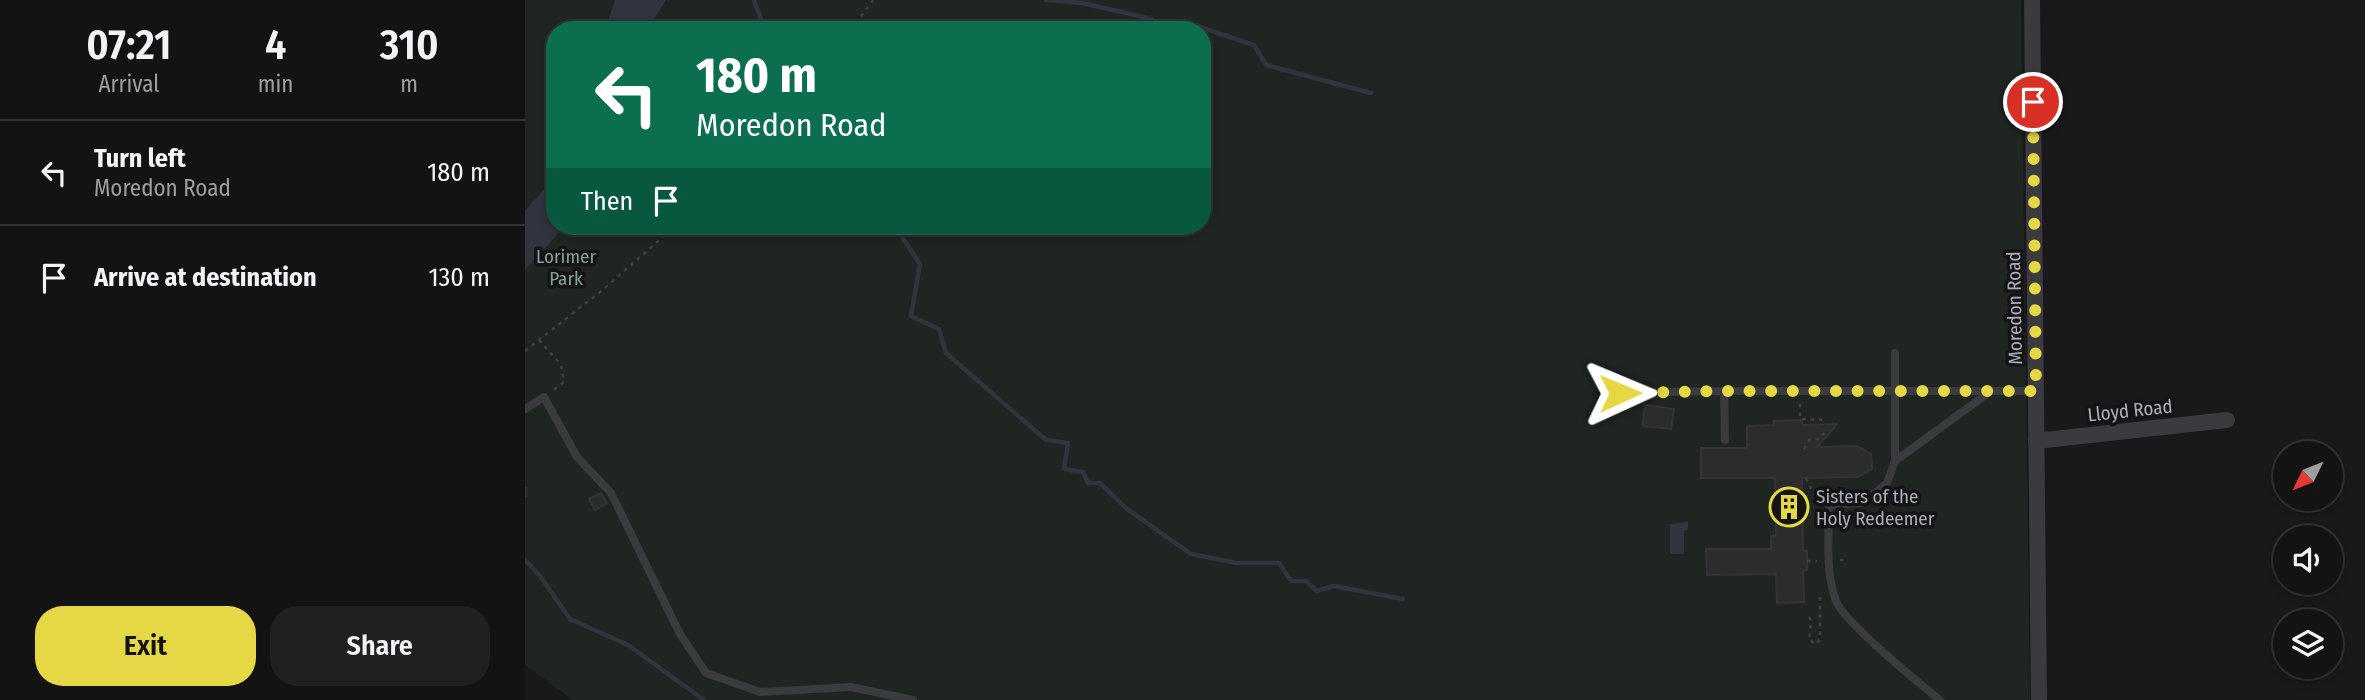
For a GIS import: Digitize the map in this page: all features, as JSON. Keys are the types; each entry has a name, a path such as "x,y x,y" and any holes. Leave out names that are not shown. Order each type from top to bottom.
{"street":[{"name":"Moredon Road","path":"2032,0 2039,700"},
{"name":"Lloyd Road","path":"2036,441 2227,420"}],"lane":[{"path":"1895,353 1895,461 1887,483 1868,499 1862,503 1829,505 1831,582 1836,604 1873,642 1940,700"},
{"path":"1724,391 1725,440"},
{"path":"1895,461 1991,391"},
{"path":"1620,393 2036,391"},
{"path":"525,409 544,397 577,457 611,493 680,634 706,673 760,692 851,687 913,700"}],"path":[{"path":"858,21 873,0"},
{"path":"525,351 605,288 665,235"},
{"path":"540,340 561,365 564,382 544,397"},
{"path":"1811,391 1808,403 1800,404 1800,419 1823,419 1823,425"},
{"path":"1804,449 1809,440 1820,439 1824,433"},
{"path":"1805,478 1813,493 1817,497 1823,497"},
{"path":"1836,561 1848,560"},
{"path":"1807,561 1824,561"},
{"path":"1808,617 1811,620 1809,640 1817,644 1820,638 1820,587"}],"green space":[{"name":"Lorimer Park","path":"525,0 2021,0 2030,700 573,700 525,665"}],"shaded area":[{"path":"615,0 666,0 653,21 608,21"},
{"path":"546,187 546,235 557,235 525,270 525,211"},
{"path":"1688,522 1688,530 1684,531 1684,554 1670,554 1670,524"}],"building":[{"path":"1645,405 1674,409 1671,429 1643,426"},
{"name":"Sisters of the Holy Redeemer","path":"1802,420 1802,425 1837,424 1817,447 1857,446 1871,454 1872,469 1858,477 1802,478 1803,551 1807,551 1807,570 1803,570 1804,602 1777,603 1776,574 1707,575 1706,549 1771,549 1771,536 1776,536 1775,478 1701,478 1701,448 1747,448 1747,426"},
{"path":"601,493 607,503 595,510 589,499"}],"waterway":[{"path":"754,0 762,21"},
{"path":"1046,0 1082,3 1154,21"},
{"path":"1211,31 1254,45 1266,65 1371,93"},
{"path":"902,235 920,264 911,316 939,329 946,353 1046,440 1068,443 1064,469 1083,472 1088,483 1100,483 1127,509 1191,554 1237,563 1279,563 1291,581 1306,581 1317,591 1334,586 1403,599"},
{"path":"525,489 525,495"},
{"path":"525,560 540,576 570,619 628,645 704,700"}],"place":[{"name":"Sisters of the Holy Redeemer","path":"1789,507"}],"route":[{"path":"1620,393 2036,391 2033,102"}]}
